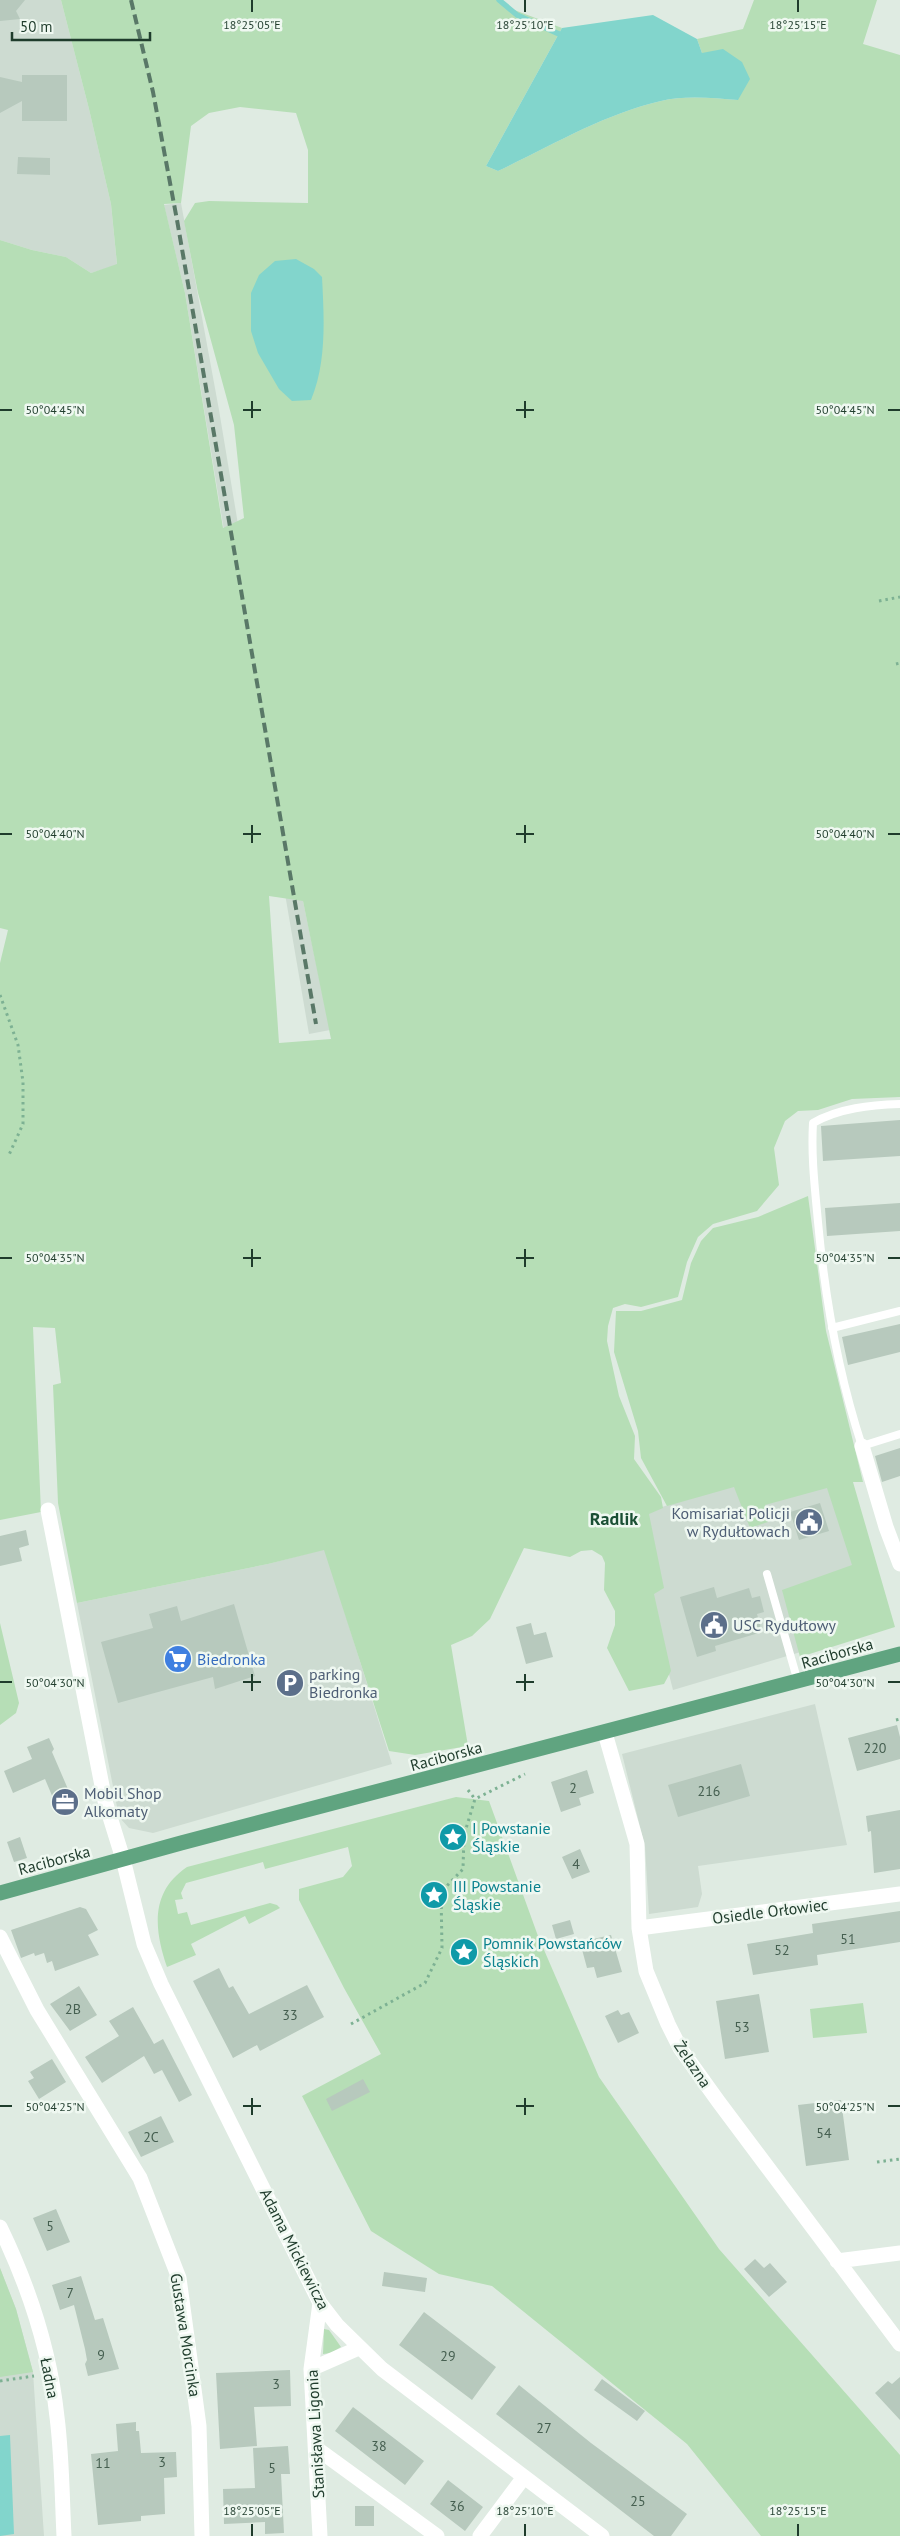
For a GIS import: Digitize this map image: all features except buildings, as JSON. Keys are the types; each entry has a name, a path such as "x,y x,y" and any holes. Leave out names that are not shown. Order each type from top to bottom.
{"main road":[{"name":"Raciborska","path":"0,1893 900,1654"}],"street":[{"path":"862,1446 886,1526 900,1564"},
{"name":"Adama Mickiewicza","path":"48,1510 105,1801 123,1860 144,1944 161,1984 320,2303 336,2325 382,2369 602,2536"},
{"name":"Żelazna","path":"605,1733 637,1844 639,1928 646,1971 653,1991 680,2048 836,2261 900,2344"},
{"name":"Osiedle Orłowiec","path":"639,1928 900,1894"},
{"name":"Gustawa Morcinka","path":"0,1937 37,2010 140,2178 180,2278 199,2426 202,2536"},
{"name":"Ładna","path":"0,2227 17,2262 38,2322 50,2372 57,2417 64,2536"},
{"path":"836,2261 900,2253"},
{"name":"Stanisława Ligonia","path":"320,2303 311,2369 320,2536"},
{"path":"311,2369 359,2348"},
{"path":"316,2448 437,2536"},
{"path":"480,2536 524,2477"}],"lane":[{"path":"900,1104 881,1105 829,1114 813,1123 811,1153 822,1270 846,1398 862,1446 900,1434"},
{"path":"832,1328 900,1311"},
{"path":"767,1574 798,1682"}],"path":[{"path":"879,601 900,597"},
{"path":"0,995 18,1045 23,1082 23,1124 8,1157"},
{"path":"351,2024 425,1983 442,1948 441,1892 463,1869 464,1835 475,1799 525,1774"},
{"path":"468,1790 475,1799"},
{"path":"877,2162 900,2159"},
{"path":"0,2381 50,2372"}],"shaded area":[{"path":"0,0 61,0 111,204 117,265 91,273 66,257 32,250 0,240"},
{"path":"181,203 219,410 271,723 303,901 330,1030 309,1034 185,293 164,205"},
{"path":"735,1483 764,1519 766,1498 830,1483 857,1571 804,1651 673,1690 650,1600 645,1514"},
{"path":"325,1549 392,1764 153,1833 129,1828 119,1817 77,1603 268,1564"},
{"path":"815,1704 847,1845 698,1866 702,1894 698,1907 649,1914 645,1847 622,1754"},
{"path":"0,2268 16,2309 33,2372 44,2536 0,2536"}],"green space":[{"path":"61,0 502,0 509,8 562,28 486,166 498,171 598,122 640,107 680,98 738,100 702,53 697,39 743,29 754,0 877,0 863,44 900,55 900,1097 852,1099 818,1110 798,1111 785,1121 774,1148 779,1185 757,1211 713,1224 698,1237 687,1262 678,1297 641,1307 625,1304 613,1308 608,1326 607,1341 619,1396 635,1436 634,1459 661,1497 663,1508 649,1514 664,1588 654,1594 671,1671 664,1684 629,1691 607,1648 615,1625 615,1611 604,1590 605,1563 602,1556 592,1550 581,1551 570,1557 524,1548 490,1619 472,1636 451,1645 468,1746 415,1755 389,1751 324,1550 268,1564 77,1603 58,1503 53,1385 61,1383 55,1328 33,1327 41,1512 0,1520 0,963 8,930 0,928 0,240 32,250 66,257 91,273 117,264 111,204","holes":["240,107 296,113 308,150 308,203 209,201 195,203 184,221 198,293 234,425 244,518 223,528 185,293 164,204 181,203 191,126 209,113","269,896 303,901 331,1039 279,1043"]},
{"path":"808,1196 826,1331 863,1482 853,1482 895,1627 800,1657 782,1590 852,1565 827,1488 765,1505 768,1522 750,1528 734,1487 667,1506 641,1458 638,1431 614,1352 616,1311 641,1311 682,1300 691,1263 701,1241 713,1228 758,1217"},
{"path":"0,1623 19,1703 16,1713 0,1725"},
{"path":"456,1797 489,1801 538,1936 599,2077 719,2249 900,2455 900,2536 761,2536 687,2444 492,2286 439,2274 371,2231 302,2096 381,2054 344,1988 299,1900 299,1889 343,1877 352,1866 348,1847 265,1869 263,1862 186,1883 181,1893 183,1899 175,1900 178,1914 187,1912 191,1925 270,1903 280,1908 249,1924 245,1916 191,1944 196,1955 167,1967 159,1939 158,1912 166,1888 187,1867"},
{"path":"863,2003 867,2033 813,2038 810,2009"},
{"path":"0,2268 16,2309 33,2372 0,2377"},
{"path":"324,2329 329,2330 341,2347 331,2353 323,2354"}],"water":[{"path":"653,15 697,39 702,53 723,49 742,62 750,79 738,100 689,98 661,101 598,122 498,171 486,166 562,28"},
{"path":"296,259 314,269 322,277 323,339 320,370 311,400 292,401 279,389 258,353 251,331 251,293 259,275 275,261"},
{"path":"10,2435 14,2534 0,2536 0,2436"}],"waterway":[{"path":"499,0 517,15 559,34"}],"railway":[{"path":"131,0 153,92 177,220 316,1024"}],"place":[{"name":"Komisariat Policji w Rydułtowach","path":"809,1522"},
{"name":"USC Rydułtowy","path":"714,1625"},
{"name":"Biedronka","path":"178,1659"},
{"name":"parking Biedronka","path":"290,1683"},
{"name":"Mobil Shop Alkomaty","path":"65,1802"},
{"name":"I Powstanie Śląskie","path":"453,1837"},
{"name":"III Powstanie Śląskie","path":"434,1895"},
{"name":"Pomnik Powstańców Śląskich","path":"464,1952"}],"district":[{"name":"Radlik","path":"614,1519"}]}
